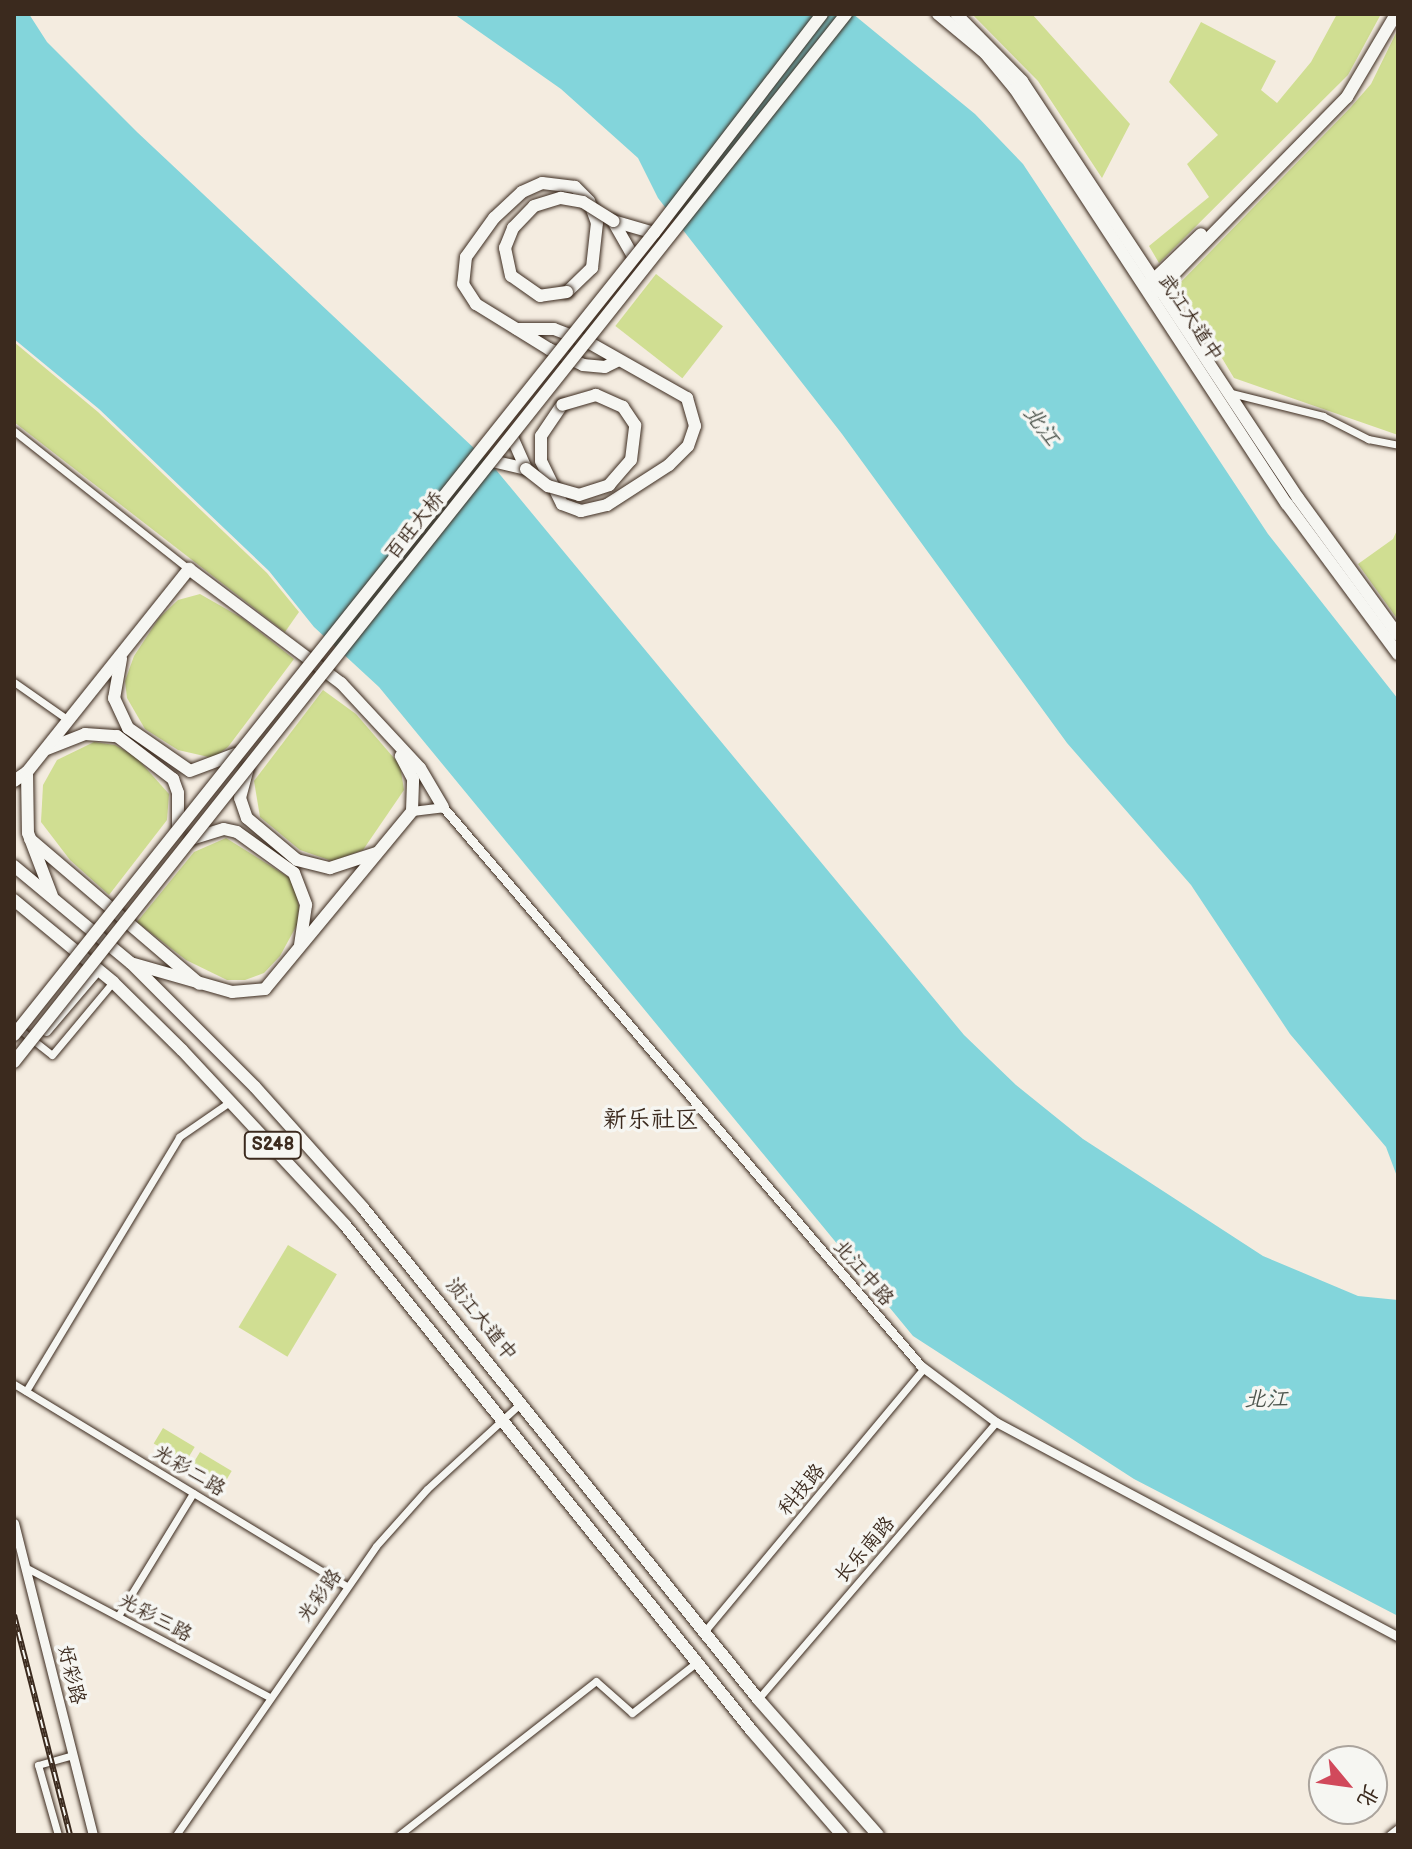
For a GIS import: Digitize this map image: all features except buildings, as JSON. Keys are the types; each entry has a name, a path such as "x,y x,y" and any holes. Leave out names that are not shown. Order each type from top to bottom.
{"main road":[{"name":"百旺大桥","path":"14,1035 235,754 654,233 822,14"},
{"name":"百旺大桥","path":"14,1063 846,14"},
{"name":"武江大道中","path":"938,14 1007,78 1398,635"},
{"name":"武江大道中","path":"956,14 1014,69 1287,504 1398,654"},
{"path":"1153,287 1341,92 1370,53 1389,14"},
{"path":"1153,287 1347,97 1396,14"},
{"path":"617,361 605,367 583,365 476,304 463,284 462,266 494,218 522,192 542,183 575,187 589,201 597,223 592,268 567,292 540,296 511,276 505,248 513,228 534,206 561,198 583,202 613,221 654,233"},
{"path":"613,221 634,258"},
{"path":"492,461 526,469 548,486 579,495 609,485 631,460 635,425 623,407 596,395 562,405 545,427 539,449 545,476 562,504 581,511 607,505 669,465 694,434 691,404 554,329 517,329"},
{"path":"512,437 526,469"},
{"path":"14,781 27,772 189,569 332,676 420,768 443,807"},
{"path":"125,648 114,698 125,734 173,779 178,793 178,826"},
{"path":"45,750 85,734 107,733 125,734 190,771 235,754"},
{"path":"131,963 232,992 265,989 412,811 413,779 390,737"},
{"path":"249,765 240,798 256,831 308,865 330,868 355,863 379,851"},
{"path":"27,772 30,839 53,899"},
{"path":"189,839 224,829 250,838 299,879 306,921 299,948"},
{"path":"30,839 203,986"},
{"name":"浈江大道中","path":"14,866 131,963 284,1120 522,1402 758,1699 877,1835"},
{"name":"S248","path":"14,900 113,982 233,1100 345,1225 697,1662 842,1835"}],"street":[{"path":"1229,392 1323,416 1368,439 1398,445"},
{"path":"14,431 189,569"},
{"path":"14,682 68,720"},
{"path":"412,811 443,807"},
{"name":"北江中路","path":"443,807 924,1368 996,1422 1398,1637"},
{"path":"14,1063 98,970"},
{"path":"14,1025 52,1055 113,982"},
{"path":"26,1391 179,1137 233,1100"},
{"name":"科技路","path":"704,1632 924,1368"},
{"name":"光彩二路","path":"14,1384 346,1586"},
{"name":"光彩路","path":"176,1835 346,1586 427,1489 522,1402"},
{"name":"长乐南路","path":"758,1699 996,1422"},
{"path":"118,1616 193,1493"},
{"name":"好彩路","path":"14,1523 93,1835"},
{"name":"光彩三路","path":"25,1567 270,1697"},
{"path":"399,1835 596,1681 632,1713 697,1662"},
{"path":"46,1835 57,1832 38,1765 73,1755"},
{"path":"1389,1835 1398,1828"}],"green space":[{"path":"972,14 1032,14 1130,124 1102,178 1038,81"},
{"path":"1337,14 1381,14 1348,75 1159,263 1149,246 1209,197 1187,164 1218,135 1169,82 1201,22 1276,61 1261,90 1277,103 1311,62"},
{"path":"1398,29 1398,435 1234,378 1178,285 1371,84"},
{"path":"656,274 723,326 682,378 615,326"},
{"path":"14,342 98,412 267,573 299,612 285,632 14,422"},
{"path":"1398,528 1398,620 1358,564 1393,539"},
{"path":"200,594 242,618 294,659 228,747 213,758 178,750 145,729 127,698 125,681 134,656 159,618 178,600"},
{"path":"323,690 356,714 400,765 404,790 363,850 332,861 300,850 260,817 254,781"},
{"path":"94,742 115,745 136,757 169,794 167,820 109,895 70,860 41,822 43,785 57,760"},
{"path":"226,838 293,880 299,907 298,923 280,956 264,973 245,980 227,980 186,960 137,922 194,852"},
{"path":"288,1245 337,1274 287,1357 239,1327"},
{"path":"163,1428 195,1447 185,1462 154,1443"},
{"path":"200,1452 232,1471 223,1486 191,1467"}],"water":[{"name":"北江","path":"14,14 29,14 47,42 137,132 492,465 964,1035 1016,1085 1083,1139 1263,1256 1358,1296 1398,1300 1398,1616 1134,1479 913,1336 379,687 314,627 269,571 99,409 14,339"},
{"name":"北江","path":"454,14 853,14 975,114 1023,164 1268,534 1398,699 1398,1179 1386,1147 1290,1034 1191,885 1067,743 842,434 658,198 638,158 561,89"}],"railway":[{"path":"14,1615 70,1835"}],"district":[{"name":"新乐社区","path":"651,1120"}]}
